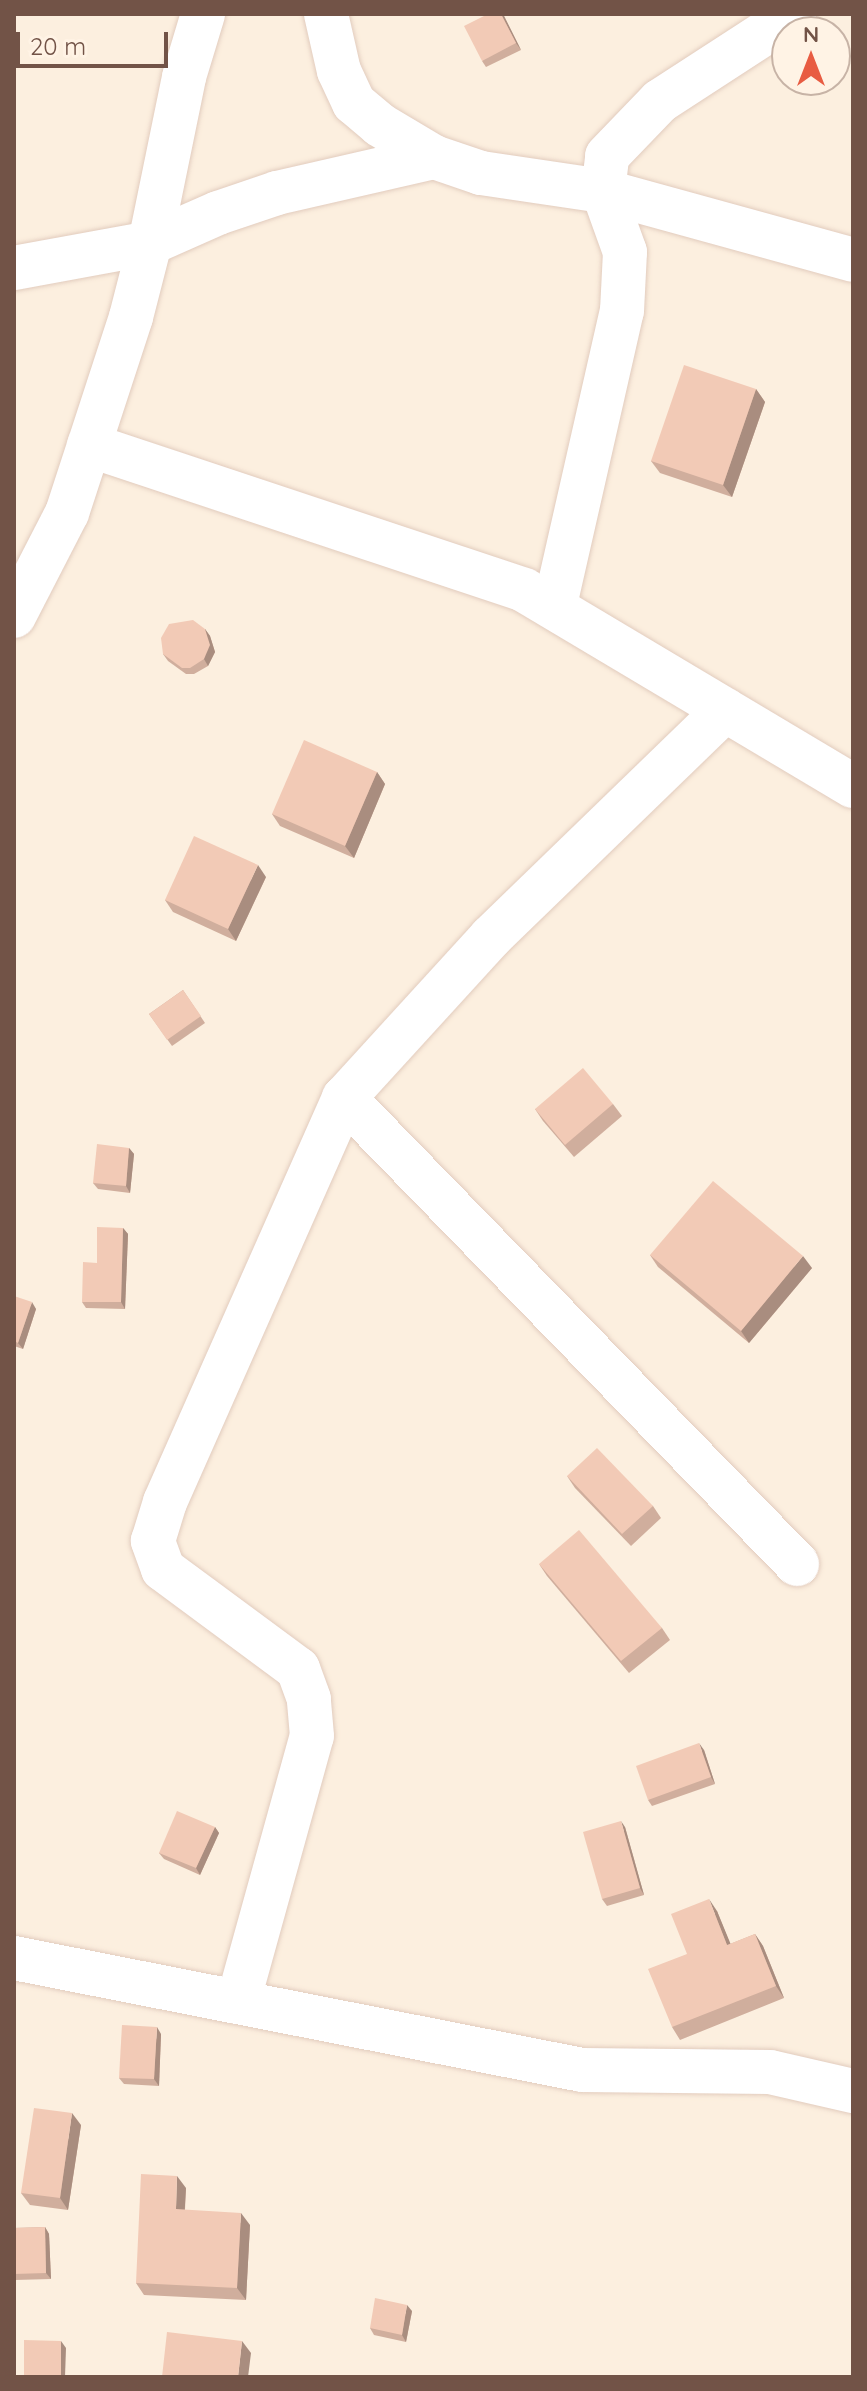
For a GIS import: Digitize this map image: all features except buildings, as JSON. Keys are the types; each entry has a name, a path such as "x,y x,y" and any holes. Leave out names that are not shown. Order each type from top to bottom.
{"street":[{"path":"14,616 67,513 89,445 150,243 184,77 203,14"},
{"path":"326,14 339,71 354,103 380,125 434,157 481,173 603,191 853,260"},
{"path":"555,605 622,311 625,252 603,191 607,156 660,101 794,14"},
{"path":"14,268 150,243 218,213 277,193 434,157"},
{"path":"89,445 524,590 555,605 853,786"},
{"path":"238,2002 312,1736 309,1699 298,1669 163,1569 153,1541 165,1502 344,1098 491,937 725,710"},
{"path":"344,1098 797,1564"},
{"path":"14,1958 582,2070 770,2072 853,2091"}]}
